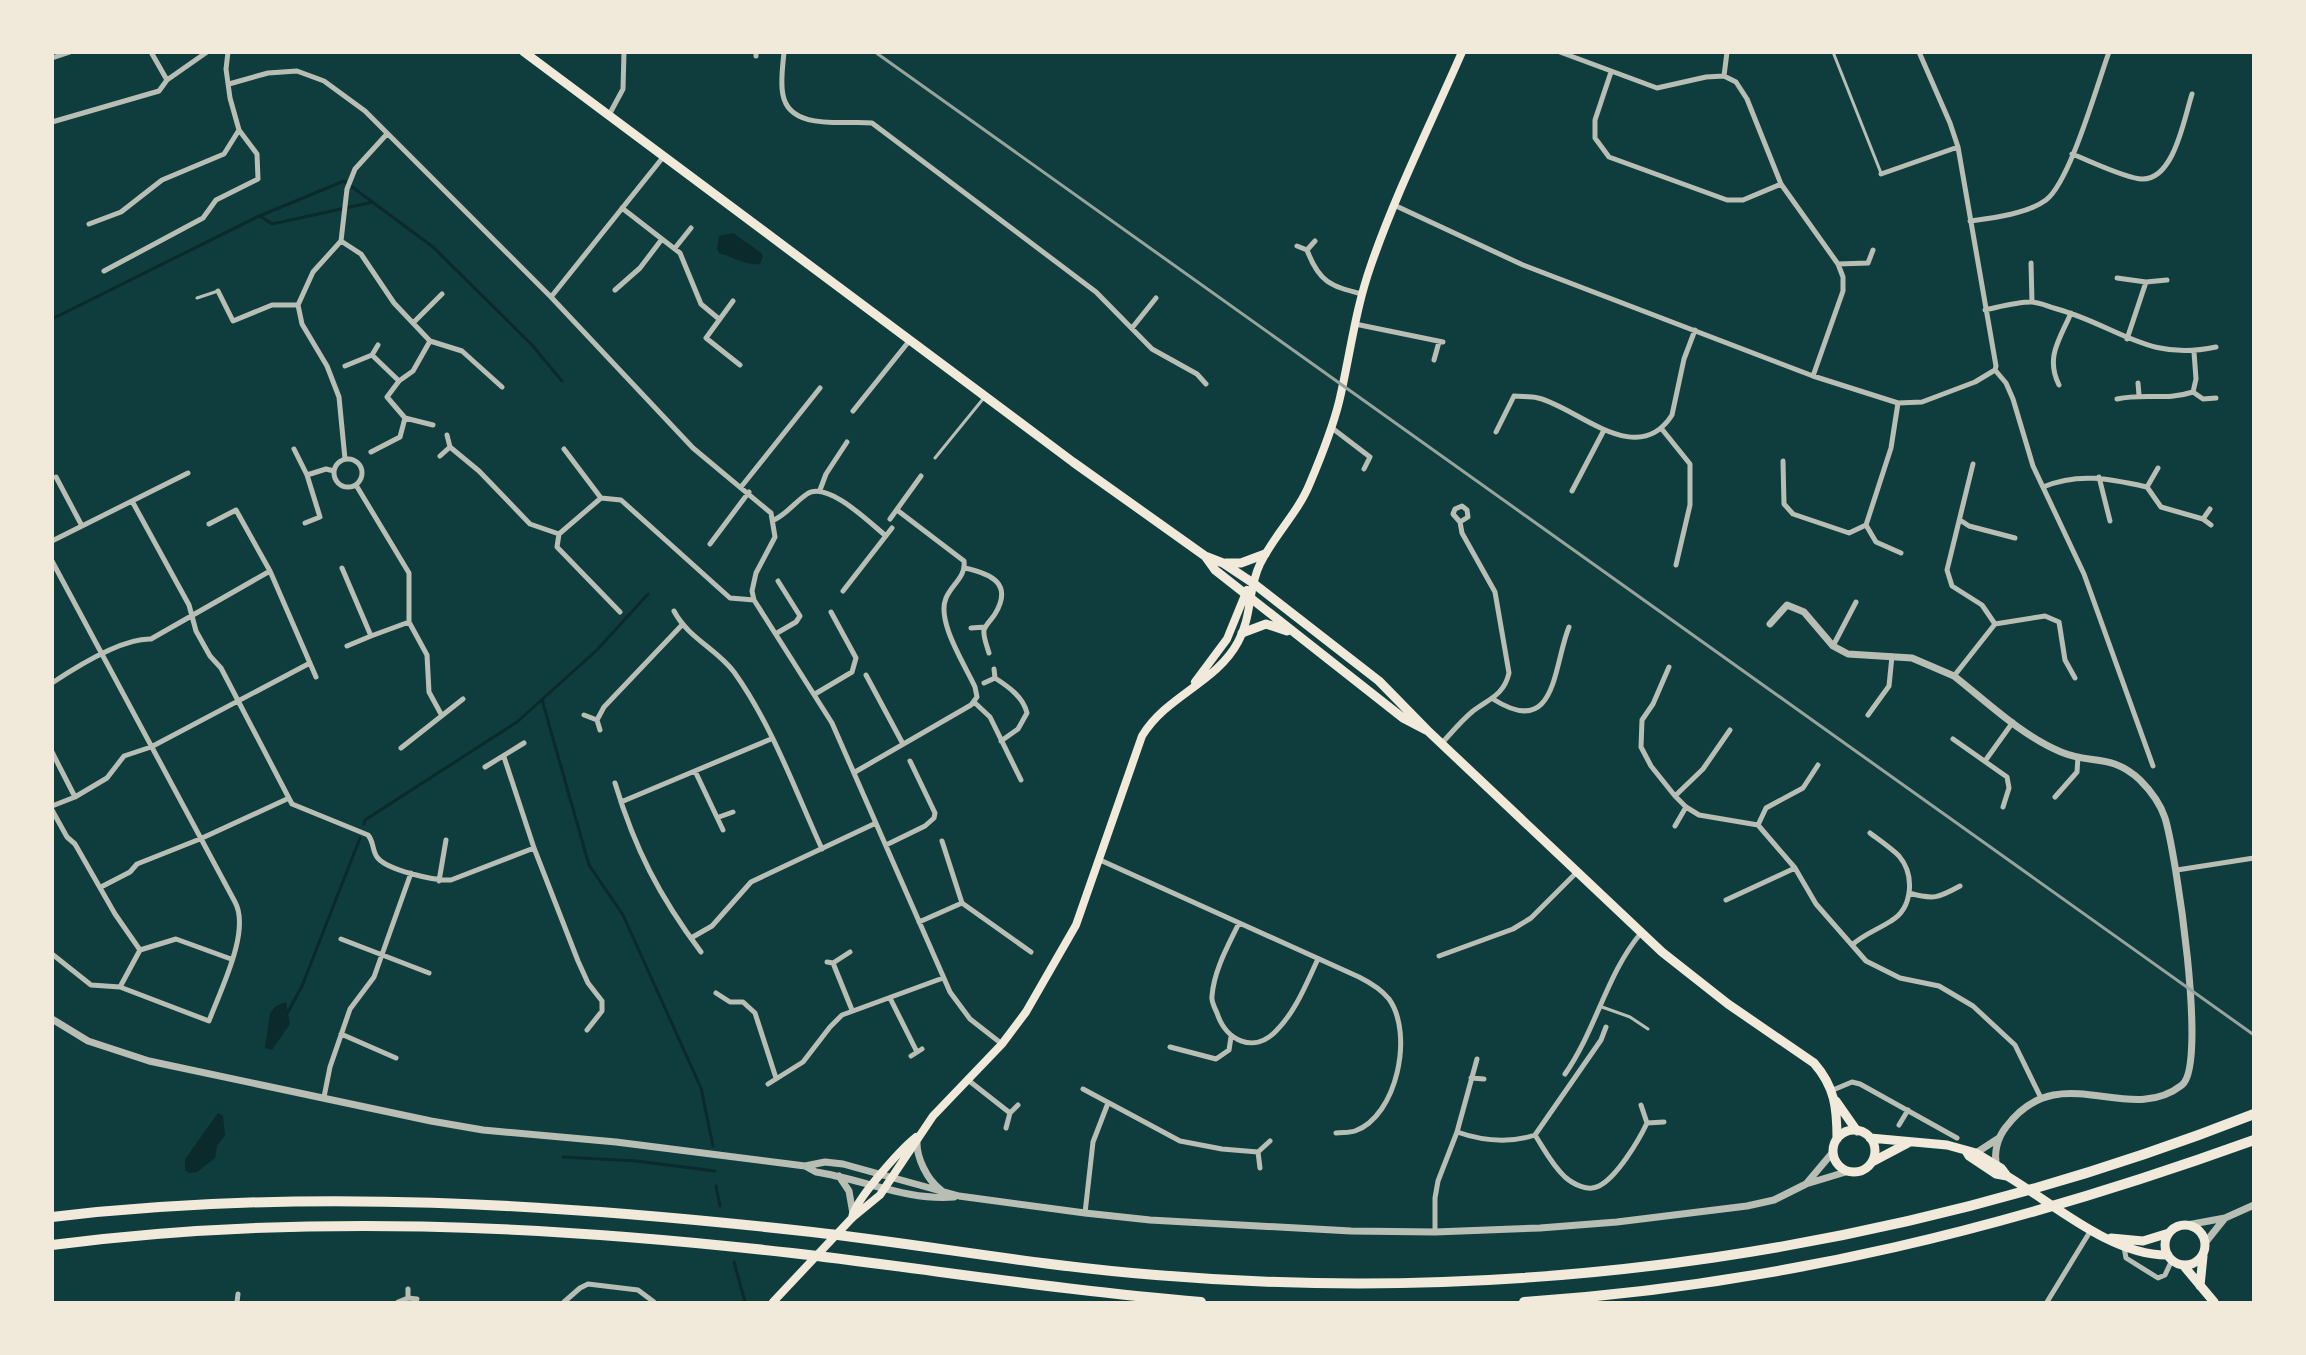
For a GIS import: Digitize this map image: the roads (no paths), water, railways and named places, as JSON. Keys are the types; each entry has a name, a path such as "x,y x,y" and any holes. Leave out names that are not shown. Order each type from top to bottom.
{"highway":[{"path":"52,1217 210,1203 449,1203 588,1210 810,1232 1157,1276 1344,1284 1444,1283 1543,1278 1662,1266 1763,1251 1928,1218 2051,1185 2181,1142 2253,1114"},
{"path":"1524,1302 1685,1287 1806,1267 1905,1247 2033,1214 2253,1140"},
{"path":"52,1245 219,1229 493,1227 584,1233 791,1253 1006,1283 1201,1302"}],"main road":[{"path":"524,52 985,397 1205,556 1223,563 1253,583 1379,681 1574,875 1707,989 1814,1063 1833,1090 1836,1101 1837,1139 1833,1152 1838,1164 1849,1171 1863,1170 1872,1162 1908,1143"},
{"path":"1190,689 1227,639 1265,554 1305,496 1332,428 1362,294 1394,205 1462,52"},
{"path":"1223,563 1241,563 1265,554"},
{"path":"1205,556 1215,570 1403,718 1427,730"},
{"path":"853,1216 867,1208 885,1188 933,1116 1002,1044 1026,1012 1053,969 1076,925 1142,736 1158,714 1224,661 1242,633 1248,596"},
{"path":"1242,633 1270,624 1300,636"},
{"path":"1836,1101 1857,1131 1870,1138 1908,1143 1939,1143 1977,1153 1997,1166 2007,1176 2124,1247 2170,1258 2183,1265 2209,1301"},
{"path":"1837,1139 1846,1132 1857,1131"},
{"path":"772,1302 853,1216 880,1175 905,1146 919,1137"},
{"path":"1870,1138 1875,1150 1872,1162"},
{"path":"1966,1151 1969,1156 1996,1174 2007,1176"},
{"path":"2106,1237 2136,1241 2169,1233 2177,1227 2187,1225 2199,1231 2205,1243 2200,1286"},
{"path":"2169,1233 2165,1244 2170,1258"},
{"path":"2183,1265 2192,1264 2203,1254"}],"street":[{"path":"52,58 70,52"},
{"path":"151,52 167,80"},
{"path":"52,122 159,91 167,80 207,52"},
{"path":"104,272 203,218 216,200 258,179 257,154 239,130 230,98 226,69 228,52"},
{"path":"609,115 623,88 624,52"},
{"path":"784,52 783,96 795,113 820,124 850,121 872,123 1096,292 1152,349 1197,374 1206,384"},
{"path":"1724,76 1727,52"},
{"path":"1919,52 1958,147 1995,370 2006,383 2013,399 2024,441 2084,574 2153,766"},
{"path":"1970,221 2030,208 2044,202 2056,190 2072,154 2109,52"},
{"path":"1563,53 1657,88 1706,76 1724,76 1736,82 1747,99 1781,184 1838,264 1843,277 1843,291 1813,376"},
{"path":"229,84 268,73 297,71 335,88 365,111 386,135 551,297 693,448 767,508 774,520 775,537 756,573 752,591 754,600 815,693 855,772 943,978 962,1011 1002,1044"},
{"path":"1611,72 1595,120 1595,138 1609,157 1727,200 1743,200 1781,184"},
{"path":"2072,154 2140,180 2156,177 2167,167 2192,94"},
{"path":"2182,124 2190,127"},
{"path":"89,224 121,212 162,180 224,154 239,130"},
{"path":"345,459 339,397 327,366 302,324 298,305 313,272 341,241 347,189 355,169 386,135"},
{"path":"1881,174 1958,147"},
{"path":"551,297 664,156"},
{"path":"1394,205 1522,265 1813,376 1898,403 1922,402 1975,382 1995,370"},
{"path":"622,208 675,248 688,267 701,304 719,320"},
{"path":"675,248 692,228"},
{"path":"615,290 640,268 662,239"},
{"path":"341,241 361,254 394,303 430,341 462,351 502,387"},
{"path":"1308,250 1315,241"},
{"path":"1297,246 1308,250"},
{"path":"1308,250 1314,269 1326,283 1362,294"},
{"path":"1838,264 1868,263 1873,250"},
{"path":"2031,263 2032,302"},
{"path":"2117,278 2146,282 2167,280"},
{"path":"2127,339 2146,282"},
{"path":"218,291 233,321 272,305 298,305"},
{"path":"413,323 442,294"},
{"path":"1132,328 1156,298"},
{"path":"733,301 706,338 740,365"},
{"path":"1985,310 2032,302 2071,313 2127,339 2162,350 2194,352 2216,347"},
{"path":"2059,385 2051,370 2053,354 2071,313"},
{"path":"1354,324 1441,342 1434,360"},
{"path":"1496,432 1514,396 1538,398 1604,432 1636,436 1653,433 1672,415 1684,359 1695,330"},
{"path":"853,411 910,340"},
{"path":"430,341 413,371 399,381 387,398 405,418 433,425"},
{"path":"345,366 372,355 378,345"},
{"path":"2193,392 2196,379 2194,352"},
{"path":"372,355 399,381"},
{"path":"2138,383 2139,395"},
{"path":"741,487 820,388"},
{"path":"2117,399 2139,395 2172,399 2193,392"},
{"path":"2193,392 2203,399 2216,398"},
{"path":"1783,461 1784,504 1793,514 1849,533 1866,525 1891,448 1898,403"},
{"path":"371,452 400,437 405,418"},
{"path":"1332,428 1370,457 1364,469"},
{"path":"1660,428 1690,464 1690,505 1676,564"},
{"path":"1572,491 1604,432"},
{"path":"447,435 450,447 479,471 530,524 560,534"},
{"path":"820,490 826,474 847,442"},
{"path":"440,456 450,447"},
{"path":"294,449 307,475 320,516 305,523"},
{"path":"564,449 601,498"},
{"path":"345,459 357,462 362,469 361,478 356,485 347,487 338,484 334,471 338,463 345,459"},
{"path":"1973,464 1947,570 1952,586 1982,605 1995,624"},
{"path":"2147,487 2158,468"},
{"path":"307,475 326,469 334,471"},
{"path":"52,542 188,473"},
{"path":"890,519 921,476"},
{"path":"56,477 82,526"},
{"path":"2043,487 2066,480 2099,477 2147,487 2161,507 2203,519 2211,525"},
{"path":"2099,477 2110,521"},
{"path":"356,485 409,573 409,622 427,655 429,692 441,714"},
{"path":"774,520 786,514 807,494 820,490 835,497 886,536"},
{"path":"710,544 749,492"},
{"path":"620,612 557,547 560,534 601,498 621,500 730,598 754,600"},
{"path":"132,501 189,605 196,631 210,656 221,668 287,799 304,810 368,835 382,863 439,881 450,880 534,848"},
{"path":"2203,519 2210,508"},
{"path":"209,524 236,510 270,571 316,677"},
{"path":"855,772 974,702 977,697 975,687 944,621 943,608 964,568 964,561 897,510"},
{"path":"1960,520 1969,526 2015,538"},
{"path":"1442,743 1474,711 1493,699 1507,681 1509,673 1498,602 1462,533 1460,522"},
{"path":"1866,525 1876,542 1901,553"},
{"path":"843,591 892,528"},
{"path":"52,561 239,910 239,935 209,1021 120,987 91,986 52,954"},
{"path":"342,568 371,636"},
{"path":"964,568 982,572 999,584 1003,592 1002,603 985,627 985,640 990,653"},
{"path":"52,683 102,655 141,639 151,639 270,571"},
{"path":"777,633 796,622 800,616 778,581"},
{"path":"1833,646 1856,602"},
{"path":"1770,624 1787,606 1804,612 1833,646 1848,654 1920,660 1954,676 2013,722 2061,752 2078,757 2101,758 2125,768 2153,794 2165,818 2177,870 2188,963 2192,1063 2187,1080 2179,1087 2157,1096 2139,1099 2077,1092 2042,1098 2017,1114 1999,1138 1977,1153"},
{"path":"674,611 681,626 733,670 771,739 822,849"},
{"path":"815,693 852,672 856,658 831,612"},
{"path":"1954,676 1995,624 2045,616 2059,622 2065,660 2075,678"},
{"path":"347,646 409,622"},
{"path":"600,730 597,720 604,707 681,626"},
{"path":"971,628 985,627"},
{"path":"1493,699 1512,711 1523,713 1535,710 1552,685 1569,627"},
{"path":"1868,715 1888,687 1892,656"},
{"path":"140,950 115,914 75,844 67,837 52,808 107,778 124,756 151,747 310,663"},
{"path":"1669,667 1653,704 1642,720 1641,747 1651,766 1675,796 1699,815 1758,825 1795,868 1816,903 1866,961 1900,978 1939,986 1973,1006 2015,1046 2042,1098"},
{"path":"994,669 995,678 1013,691 1027,713 1018,729 1001,741"},
{"path":"866,675 903,744"},
{"path":"984,683 995,678"},
{"path":"401,748 441,714 463,699"},
{"path":"974,702 990,717 1022,780"},
{"path":"584,715 597,720"},
{"path":"1985,761 2013,722"},
{"path":"1675,796 1703,769 1730,730"},
{"path":"621,802 771,739"},
{"path":"1953,740 2007,777 2009,788 2003,807"},
{"path":"485,767 524,743"},
{"path":"52,752 75,797"},
{"path":"504,757 534,848 578,961 602,1001 602,1011 587,1030"},
{"path":"2055,797 2077,772 2078,757"},
{"path":"886,845 925,826 934,818 934,813 910,761"},
{"path":"1758,825 1766,808 1803,788 1818,765"},
{"path":"695,771 719,817 723,830"},
{"path":"615,783 636,845 651,877 701,951"},
{"path":"101,887 130,872 137,864 201,839 287,799"},
{"path":"1675,826 1686,807"},
{"path":"719,817 733,812"},
{"path":"691,938 712,926 751,882 876,823"},
{"path":"1852,945 1864,934 1893,921 1905,908 1909,893 1909,874 1899,856 1870,833"},
{"path":"439,881 446,840"},
{"path":"942,841 962,903 1031,952"},
{"path":"2177,870 2253,858"},
{"path":"1100,860 1375,985 1390,1000 1400,1040 1399,1067 1393,1087 1379,1112 1356,1133 1336,1133"},
{"path":"1726,900 1795,868"},
{"path":"324,1098 350,1009 374,977 411,873"},
{"path":"1439,957 1513,929 1531,918 1574,875"},
{"path":"1909,893 1929,898 1939,897 1960,886"},
{"path":"919,922 962,903"},
{"path":"1239,923 1223,957 1211,999 1218,1018 1231,1037 1241,1043 1252,1044 1274,1033 1291,1013 1318,959"},
{"path":"1565,1074 1582,1050 1628,950 1641,933"},
{"path":"120,987 140,950 176,939 211,954 231,959"},
{"path":"341,939 429,973"},
{"path":"850,952 830,962 852,1010"},
{"path":"768,1084 803,1062 830,1027 852,1010 943,978"},
{"path":"716,993 730,1002 743,1002 755,1013 776,1078"},
{"path":"890,998 919,1049 911,1056"},
{"path":"52,1019 88,1041 149,1061 483,1130 616,1142 805,1166 834,1162 959,1196"},
{"path":"1457,1132 1477,1139 1501,1141 1535,1135 1601,1040 1606,1027"},
{"path":"341,1034 396,1058"},
{"path":"1170,1047 1216,1059 1229,1050 1231,1037"},
{"path":"1436,1232 1435,1198 1444,1163 1457,1132 1477,1059"},
{"path":"1471,1078 1484,1079"},
{"path":"968,1080 1010,1113"},
{"path":"1833,1090 1857,1082 1957,1138"},
{"path":"1083,1089 1180,1141 1222,1149 1258,1152 1270,1141"},
{"path":"1085,1213 1093,1142 1108,1103"},
{"path":"1535,1135 1565,1177 1583,1187 1599,1186 1619,1168 1639,1141 1647,1123 1641,1104"},
{"path":"1006,1128 1010,1113 1018,1105"},
{"path":"1899,1125 1908,1110"},
{"path":"1647,1123 1664,1122"},
{"path":"919,1137 917,1150 925,1169 933,1183 943,1191"},
{"path":"1997,1166 1999,1138"},
{"path":"1258,1152 1260,1168"},
{"path":"1806,1184 1833,1152"},
{"path":"805,1166 816,1172 918,1196 959,1196 1085,1213 1262,1226 1436,1232 1597,1224 1747,1206 1783,1197 1806,1184 1849,1171"},
{"path":"839,1176 849,1191 853,1216"},
{"path":"2187,1225 2225,1218 2253,1205"},
{"path":"2205,1243 2225,1218"},
{"path":"2047,1302 2091,1228"},
{"path":"2124,1247 2126,1258 2158,1278 2165,1275 2170,1258"},
{"path":"564,1302 588,1284 639,1290 654,1302"},
{"path":"408,1289 408,1298"},
{"path":"237,1302 238,1294"},
{"path":"398,1302 408,1298 417,1299"}],"lane":[{"path":"1833,52 1881,174"},
{"path":"197,298 218,291"},
{"path":"935,458 985,397"},
{"path":"1602,1007 1630,1017 1648,1029"}],"water":[{"path":"733,233 760,252 763,256 760,264 745,262 719,253 717,249 719,236"},
{"path":"286,1002 290,1024 272,1050 265,1048 270,1013 276,1006"},
{"path":"218,1113 223,1116 225,1135 217,1146 215,1158 197,1172 189,1173 185,1170 185,1159"}],"waterway":[{"path":"52,319 257,217 344,181 433,247 532,345 562,381"},
{"path":"260,216 272,224 373,202"},
{"path":"364,824 365,820 517,722 597,650 648,594"},
{"path":"542,700 589,865 623,915 701,1088 713,1146"},
{"path":"288,1012 302,986 360,838"},
{"path":"563,1157 636,1161 715,1171"},
{"path":"716,1186 720,1206"},
{"path":"734,1262 745,1302"}],"railway":[{"path":"875,52 2254,1035"}]}
